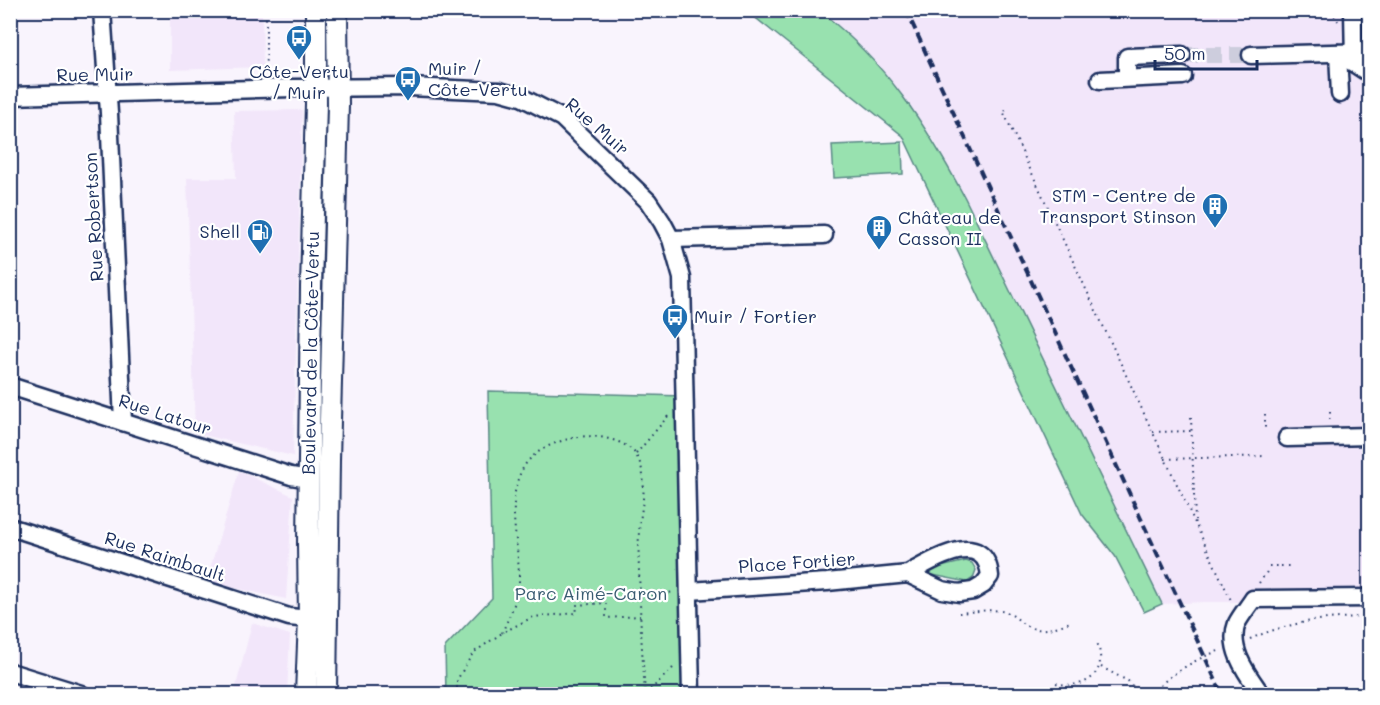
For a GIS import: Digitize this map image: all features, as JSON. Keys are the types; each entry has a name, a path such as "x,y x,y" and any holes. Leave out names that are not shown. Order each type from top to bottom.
{"main road":[{"name":"Boulevard de la Côte-Vertu","path":"306,694 309,619 311,277 316,10"},
{"name":"Boulevard de la Côte-Vertu","path":"326,694 328,479 338,87 337,10"}],"street":[{"name":"Rue Robertson","path":"102,10 123,422"},
{"path":"1340,94 1354,55 1353,10"},
{"path":"1127,78 1126,57 1182,55"},
{"path":"1251,55 1354,55 1370,74"},
{"path":"1100,80 1183,76"},
{"name":"Rue Muir","path":"10,96 409,87 499,91 540,105 562,118 648,201 671,239 682,278 691,694"},
{"path":"671,239 824,235"},
{"name":"Rue Latour","path":"10,386 291,476 309,479"},
{"path":"1287,438 1370,436"},
{"name":"Rue Raimbault","path":"10,527 289,617 309,619"},
{"name":"Place Fortier","path":"689,591 908,574"},
{"path":"1261,694 1239,659 1236,645 1237,624 1253,599 1370,598"},
{"path":"10,672 81,694"}],"path":[{"path":"262,73 266,60 266,10"},
{"path":"1006,110 1003,111 1229,596"},
{"path":"636,454 685,396"},
{"path":"1265,414 1265,432"},
{"path":"1191,417 1195,523"},
{"path":"1152,432 1192,431"},
{"path":"502,633 514,606 519,583 514,491 522,468 538,451 566,439 591,435 618,442 636,454 642,470 644,502 639,530 645,694"},
{"path":"1165,459 1266,456"},
{"path":"1269,566 1290,566"},
{"path":"640,597 689,591"},
{"path":"457,694 457,680 473,653 502,633 533,617 577,613 576,605 606,603 606,618 640,616"},
{"path":"959,613 999,611 1008,613 1027,627 1039,629 1050,629 1070,622"},
{"path":"1152,694 1168,680 1213,652 1268,632 1299,623 1330,618 1370,617"},
{"path":"1056,683 1065,685 1084,682 1095,675 1100,667 1101,652 1096,640"},
{"path":"645,694 690,651"},
{"path":"1100,667 1128,681 1140,694"}],"shaded area":[{"path":"170,11 262,11 263,67 170,70"},
{"path":"820,11 1369,11 1369,602 1162,604 965,198 936,143 904,97 868,54"},
{"path":"302,110 293,456 195,433 187,178 236,178 234,111"},
{"path":"239,471 293,496 286,599 206,582"},
{"path":"252,623 290,635 287,694 234,694"}],"green space":[{"path":"747,11 820,11 865,52 903,96 935,145 965,198 1162,604 1144,612 1115,556 1082,514 903,136"},
{"path":"902,142 903,174 834,178 832,145"},
{"name":"Parc Aimé-Caron","path":"488,391 685,396 691,694 446,694 445,647 492,598"},
{"path":"966,561 972,563 976,570 973,578 967,582 928,574 928,570"}],"tunnel":[{"path":"1182,55 1251,55"}],"railway":[{"path":"906,10 1222,694"}],"place":[{"name":"Côte-Vertu / Muir","path":"299,61"},
{"name":"Muir / Côte-Vertu","path":"408,102"},
{"name":"STM - Centre de Transport Stinson","path":"1215,229"},
{"name":"Château de Casson II","path":"879,251"},
{"name":"Shell","path":"260,255"},
{"name":"Muir / Fortier","path":"675,340"}]}
